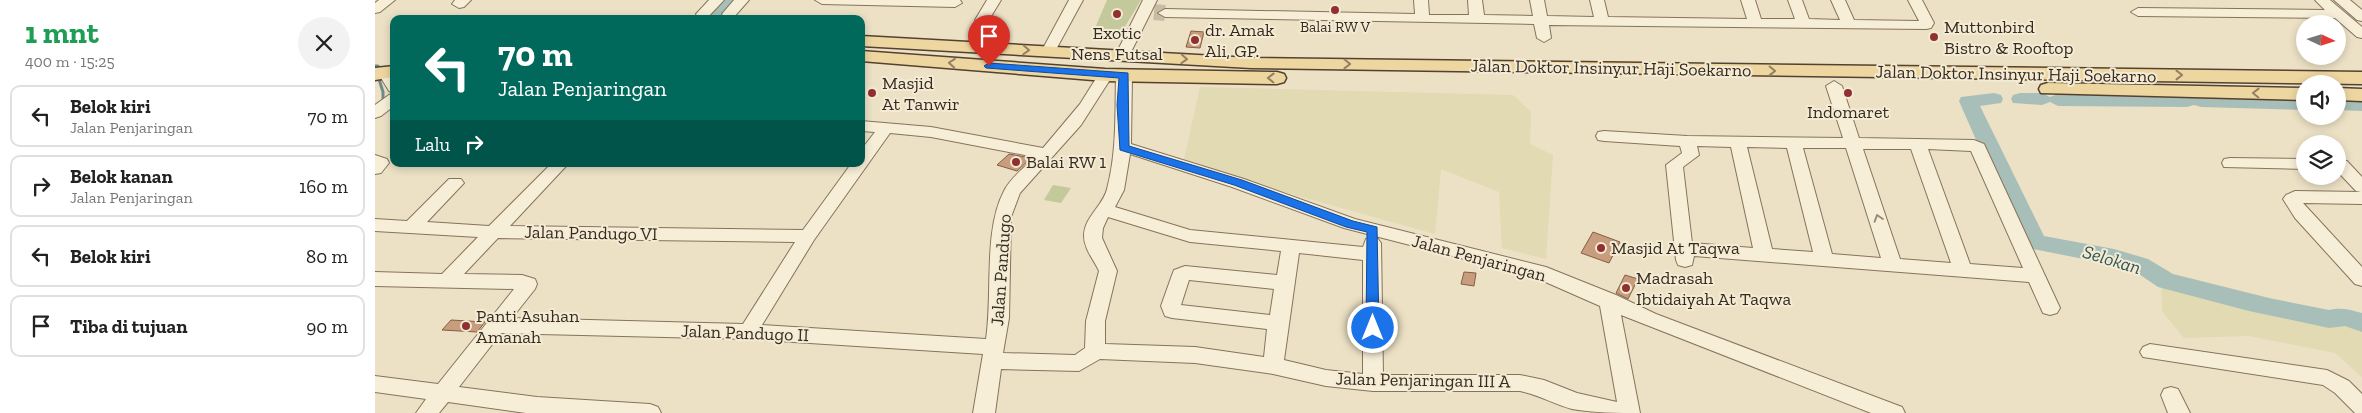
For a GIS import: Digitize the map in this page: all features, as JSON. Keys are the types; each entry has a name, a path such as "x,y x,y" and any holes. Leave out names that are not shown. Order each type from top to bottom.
{"main road":[{"name":"Jalan Doktor Insinyur Haji Soekarno","path":"865,41 1378,72"},
{"name":"Jalan Doktor Insinyur Haji Soekarno","path":"865,56 1105,75 1416,72 1943,80 2296,94"},
{"name":"Jalan Doktor Insinyur Haji Soekarno","path":"1416,72 1834,86 1943,80"},
{"name":"Jalan Doktor Insinyur Haji Soekarno","path":"1979,81 2362,78"},
{"path":"2346,94 2362,95"}],"street":[{"path":"375,9 388,0"},
{"path":"703,14 717,0"},
{"path":"729,14 742,0"},
{"path":"822,0 926,1 955,4"},
{"path":"982,20 994,0"},
{"path":"1048,52 1077,0"},
{"path":"1206,13 1212,0"},
{"path":"1420,0 1422,19"},
{"path":"1475,0 1477,20"},
{"path":"1537,0 1544,38"},
{"path":"1597,0 1603,22"},
{"path":"1749,0 1755,23"},
{"path":"1795,0 1805,24"},
{"path":"1838,0 1849,25"},
{"path":"1123,56 1153,9 1206,13 1422,19 1926,26 1927,23 1915,0"},
{"path":"2175,0 2187,12"},
{"path":"2245,0 2259,13"},
{"path":"2322,0 2362,16"},
{"path":"2138,12 2259,13 2340,7"},
{"path":"2340,7 2362,34"},
{"name":"Jalan Pandugo","path":"983,412 999,318 1002,218 1012,191 1065,135 1097,92 1105,75"},
{"path":"1096,350 1093,339 1094,327 1108,271 1093,244 1093,231 1096,221 1114,195 1124,148 1123,105 1125,75"},
{"path":"1834,86 1893,265"},
{"path":"375,113 390,101"},
{"path":"865,126 931,132 1047,154"},
{"path":"865,157 886,128"},
{"path":"1604,136 1687,141 1968,144 1978,148 2050,308"},
{"path":"1687,141 1691,155 1674,165 1685,255 1764,255 2035,276"},
{"path":"1738,142 1764,255"},
{"path":"1793,143 1825,259"},
{"path":"1917,143 1963,270"},
{"name":"Jalan Penjaringan","path":"1124,148 1238,182 1350,224 1539,272 1609,300 1649,319 1894,413"},
{"path":"2230,163 2296,164"},
{"path":"2346,165 2362,165"},
{"path":"447,280 557,167"},
{"path":"748,332 808,236 858,167"},
{"path":"2346,171 2362,186"},
{"path":"411,227 455,183"},
{"path":"2362,198 2295,197 2293,202 2301,214 2362,279"},
{"path":"1104,210 1190,236 1373,254"},
{"name":"Jalan Pandugo VI","path":"375,225 494,232 808,236"},
{"path":"1373,230 1373,383"},
{"path":"1273,366 1277,323 1291,246"},
{"path":"1277,323 1172,311 1171,306 1181,275 1185,273 1285,283"},
{"path":"375,279 522,282 528,284 427,413"},
{"path":"1609,300 1628,413"},
{"name":"Jalan Pandugo II","path":"495,325 748,332 1079,363 1096,350"},
{"name":"Jalan Penjaringan III A","path":"1096,350 1195,355 1273,366 1327,378 1373,383 1520,383 1544,388 1573,401 1628,413"},
{"path":"2150,352 2327,378 2341,387 2362,407"},
{"path":"375,384 443,392 535,409 650,413"}],"shaded area":[{"path":"1200,87 1513,95 1531,112 1530,144 1553,155 1546,259 1502,248 1499,192 1441,169 1435,234 1183,164"},
{"path":"2161,279 2177,281 2241,299 2268,302 2307,313 2324,315 2327,310 2362,319 2362,377 2335,353 2249,336 2184,338 2162,311"}],"green space":[{"name":"Exotic Nens Futsal","path":"1107,0 1141,0 1123,30 1095,28"},
{"path":"1053,185 1071,188 1061,203 1044,200"}],"building":[{"name":"dr. Amak Ali, GP.","path":"1191,31 1204,32 1200,48 1186,47"},
{"name":"Balai RW 1","path":"1009,154 1031,158 1017,171 997,165"},
{"name":"Masjid At Taqwa","path":"1593,232 1620,242 1609,263 1581,253"},
{"path":"1464,272 1476,273 1474,286 1461,284"},
{"name":"Madrasah Ibtidaiyah At Taqwa","path":"1625,275 1638,279 1628,299 1616,293"},
{"name":"Panti Asuhan Amanah","path":"451,320 485,322 477,332 442,330"}],"waterway":[{"path":"719,15 734,0"},
{"path":"375,107 383,101 383,92 379,79"},
{"name":"Selokan","path":"1994,99 1968,101 2001,174 2036,243 2114,257 2144,267 2166,281 2249,302 2329,319 2337,317 2362,323"},
{"name":"Selokan","path":"2020,99 2042,99"},
{"name":"Selokan","path":"2058,100 2187,101"},
{"name":"Selokan","path":"2201,101 2296,104"},
{"name":"Selokan","path":"2346,104 2362,105"}],"tunnel":[{"path":"1154,12 1165,13"}],"place":[{"name":"Balai RW V","path":"1335,10"},
{"name":"Exotic Nens Futsal","path":"1117,14"},
{"name":"Muttonbird Bistro & Rooftop","path":"1934,37"},
{"name":"dr. Amak Ali, GP.","path":"1195,40"},
{"name":"Masjid At Tanwir","path":"872,93"},
{"name":"Indomaret","path":"1848,93"},
{"name":"Balai RW 1","path":"1016,162"},
{"name":"Masjid At Taqwa","path":"1601,248"},
{"name":"Madrasah Ibtidaiyah At Taqwa","path":"1626,288"},
{"name":"Panti Asuhan Amanah","path":"466,326"}],"route":[{"path":"989,66 1125,75 1123,105 1124,148 1238,182 1350,224 1373,230 1373,328"}]}
